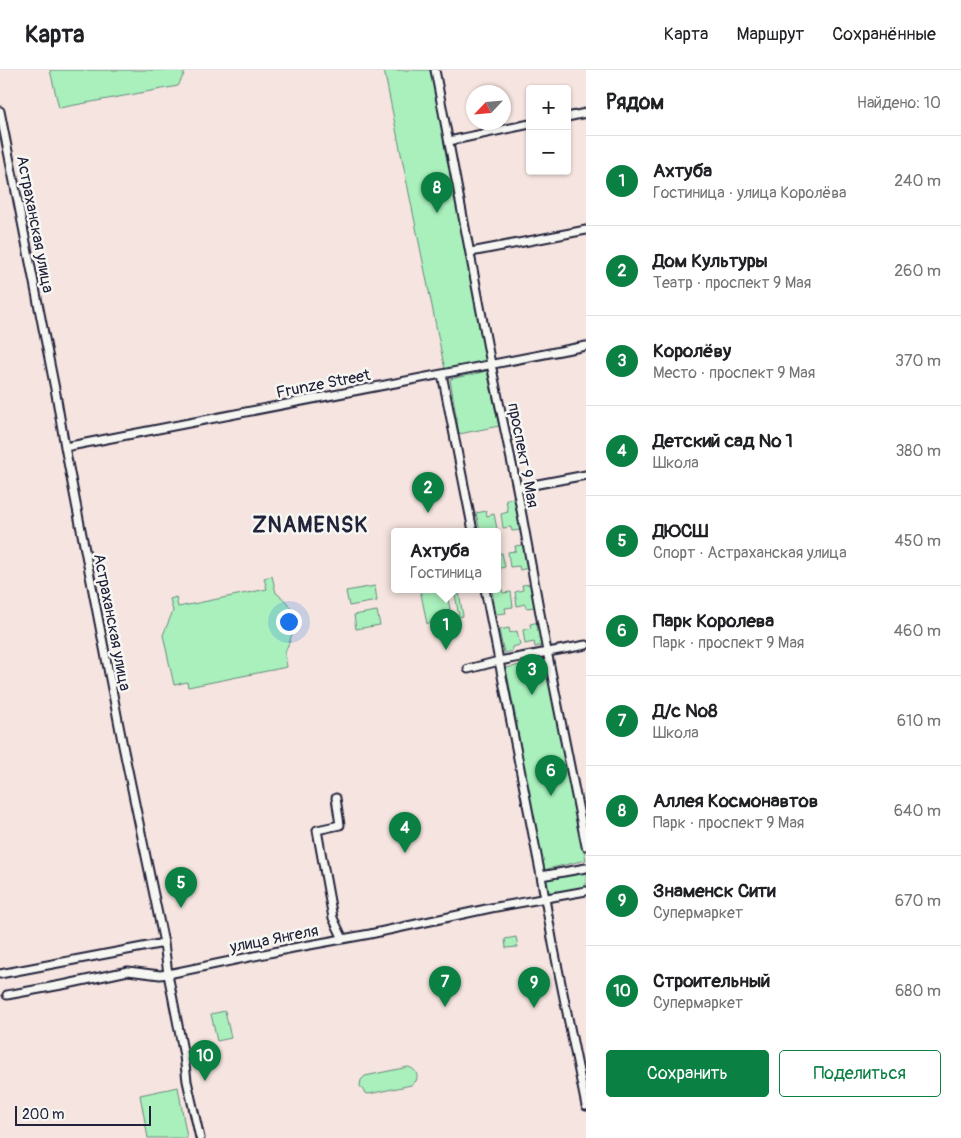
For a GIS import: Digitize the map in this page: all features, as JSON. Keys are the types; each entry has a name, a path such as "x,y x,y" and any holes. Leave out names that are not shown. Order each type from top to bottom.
{"street":[{"name":"проспект 9 Мая","path":"435,70 586,846"},
{"name":"Астраханская улица","path":"0,110 123,746 164,943 187,1081 200,1138"},
{"path":"571,116 586,113"},
{"path":"449,141 526,125"},
{"path":"471,252 586,230"},
{"name":"Frunze Street","path":"65,447 586,346"},
{"path":"442,374 472,528"},
{"path":"517,488 586,475"},
{"path":"486,593 586,1106"},
{"path":"468,669 586,645"},
{"path":"336,798 340,825 317,830 333,918 343,939"},
{"path":"541,876 586,868"},
{"name":"улица Янгеля","path":"7,995 128,971 160,975 168,974 491,908 586,891"},
{"path":"0,974 164,943"}],"green space":[{"path":"50,70 186,70 178,86 59,108"},
{"path":"384,70 433,70 489,357 485,362 445,370"},
{"path":"487,371 499,426 459,434 450,379"},
{"path":"514,498 520,530 512,531 511,527 503,528 501,514 508,512 506,500"},
{"path":"486,511 487,516 494,514 497,528 479,528 476,513"},
{"path":"523,545 528,568 520,570 519,566 510,567 508,552 516,551 515,546"},
{"path":"501,553 502,553 505,567 501,568"},
{"path":"272,576 276,593 287,603 293,620 292,633 285,653 287,667 188,687 187,682 174,685 163,635 173,611 170,599 176,597 178,607 267,589 264,578"},
{"path":"531,584 535,607 526,608 525,604 517,606 515,592 523,590 522,585"},
{"path":"375,586 377,601 349,606 346,591"},
{"path":"501,589 503,593 511,592 513,607 505,608 506,613 496,614 492,593 501,593"},
{"path":"421,593 447,593 450,609 427,624"},
{"path":"459,593 463,616 459,617 455,594"},
{"path":"377,611 380,625 356,629 354,615"},
{"path":"539,622 543,645 535,647 534,642 525,644 523,630 531,628 530,624"},
{"path":"509,628 510,633 517,631 520,645 512,647 512,651 504,653 499,630"},
{"path":"545,660 586,860 543,870 506,668"},
{"path":"584,871 586,873 586,887 552,893 548,892 545,880 549,877"},
{"path":"516,937 518,947 506,948 505,939"},
{"path":"225,1011 231,1038 217,1041 211,1014"},
{"path":"408,1067 417,1074 416,1081 411,1085 369,1094 365,1093 360,1086 361,1080 365,1076"},
{"path":"178,1087 187,1138 148,1138 140,1095"}],"place":[{"name":"Аллея Космонавтов","path":"437,213"},
{"name":"Дом Культуры","path":"428,513"},
{"name":"Ахтуба","path":"446,650"},
{"name":"Королёву","path":"532,695"},
{"name":"Парк Королева","path":"551,796"},
{"name":"Детский сад № 1","path":"405,853"},
{"name":"ДЮСШ","path":"181,908"},
{"name":"Д/с №8","path":"445,1007"},
{"name":"Знаменск Сити","path":"534,1008"},
{"name":"Строительный","path":"205,1081"}],"district":[{"name":"ZNAMENSK","path":"310,525"}]}
